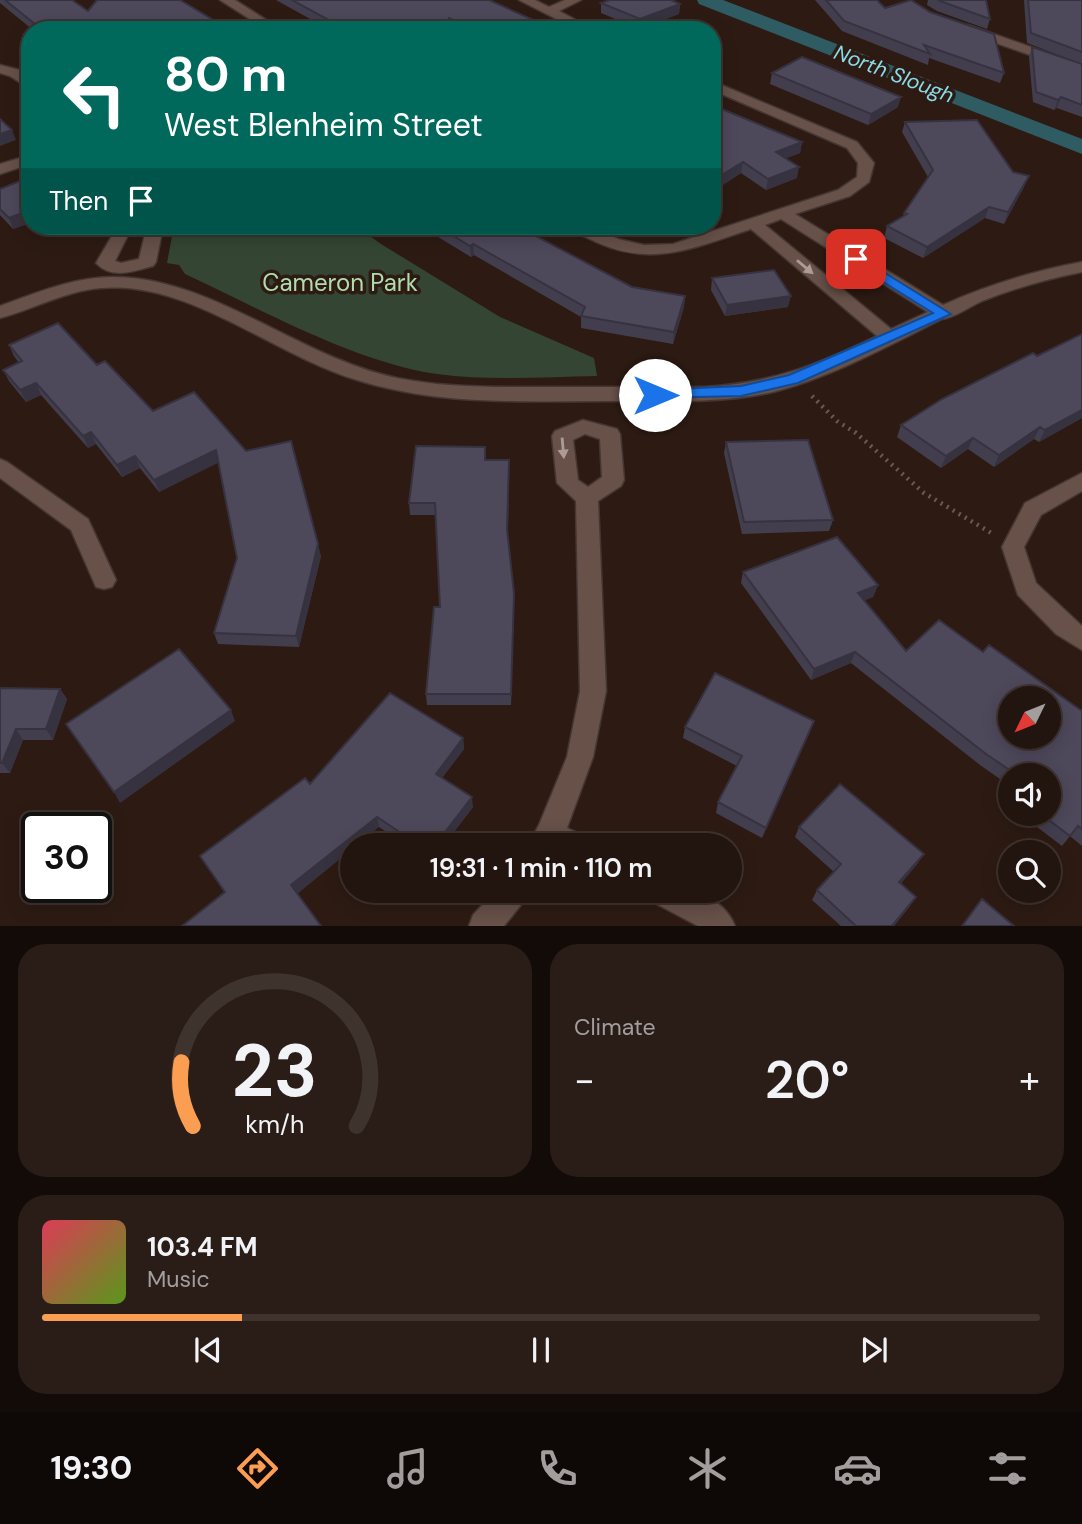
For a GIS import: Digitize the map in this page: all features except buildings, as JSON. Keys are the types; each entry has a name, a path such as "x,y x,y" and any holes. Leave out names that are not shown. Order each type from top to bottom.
{"street":[{"path":"226,0 261,21"},
{"path":"525,0 571,21"},
{"path":"550,11 575,0"},
{"path":"957,25 1082,69"},
{"path":"0,68 21,78"},
{"path":"721,89 852,145 866,163 864,179 844,193 721,234"},
{"path":"0,169 21,162"},
{"path":"782,214 944,314"},
{"path":"753,223 890,338"},
{"path":"120,235 105,263 118,275 166,289 333,366 381,382 459,394 705,394 741,391 793,379 1012,283 1082,267"},
{"path":"0,312 118,275 147,262 153,235"},
{"path":"596,235 613,243 644,250 675,249 717,235"},
{"path":"580,395 583,427"},
{"path":"557,833 580,757 593,691 587,498 568,483 562,436 583,427 611,434 613,480 587,498"},
{"path":"0,467 80,525 104,580"},
{"path":"1082,481 1033,509 1013,547 1026,588 1065,627 1082,639"},
{"path":"484,926 504,903"},
{"path":"685,903 709,915 720,926"}],"path":[{"path":"793,379 828,409 837,421 856,433 924,493 1013,547"}],"green space":[{"name":"Cameron Park","path":"172,235 368,235 500,317 594,358 597,376 476,377 405,368 308,333 185,274 179,265 167,263"}],"waterway":[{"name":"North Slough","path":"706,0 1082,147"}],"route":[{"path":"655,395 741,391 793,379 944,314 856,259"}]}
